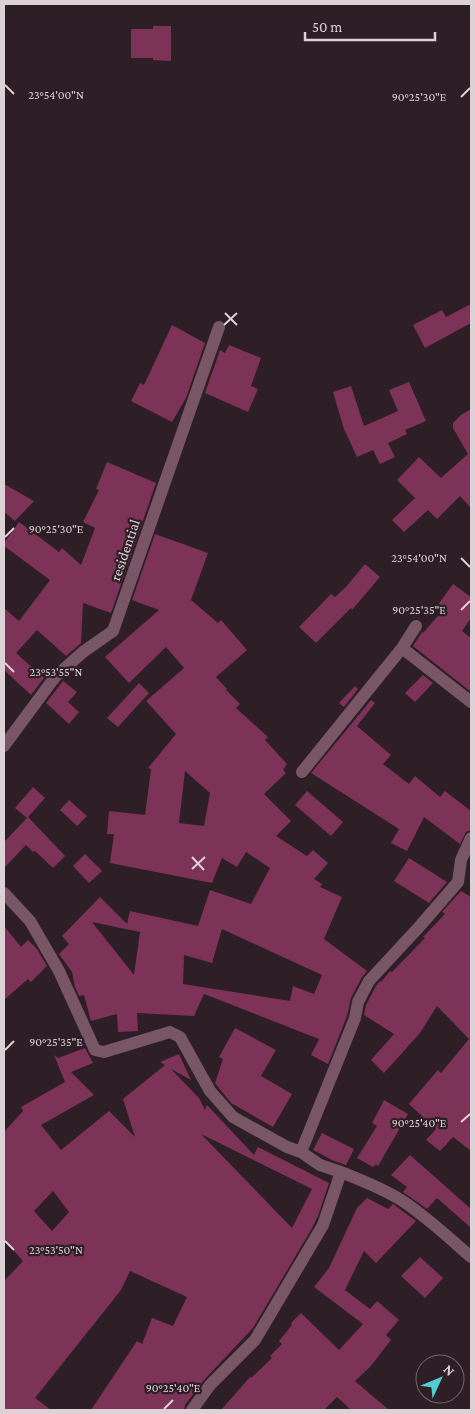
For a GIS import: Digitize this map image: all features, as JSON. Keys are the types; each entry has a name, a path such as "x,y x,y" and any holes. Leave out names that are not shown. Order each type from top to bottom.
{"street":[{"name":"residential","path":"4,746 55,676 83,652 113,632 219,327"},
{"path":"302,772 402,648 416,626"},
{"path":"402,648 471,702"},
{"path":"301,1152 355,1018 358,1002 369,981 458,882 461,860 471,838"},
{"path":"4,893 30,921 59,971 95,1050 104,1052 170,1032 180,1038 210,1092 233,1116 287,1147 301,1152 320,1165 363,1180 402,1200 471,1257"},
{"path":"192,1410 210,1385 255,1340 323,1225 340,1172"}],"building":[{"path":"153,26 171,26 171,61 153,60 153,58 131,58 131,29 153,29"},
{"path":"471,304 471,323 425,348 413,325 442,310 446,317"},
{"path":"172,325 205,343 186,398 172,422 131,401 140,383 144,385"},
{"path":"229,345 261,358 251,386 258,389 248,412 205,393 220,350 225,353"},
{"path":"409,382 426,421 405,430 407,434 388,443 395,457 380,464 373,450 357,457 344,429 333,392 351,386 364,426 398,411 389,390"},
{"path":"471,409 471,508 460,496 437,519 428,510 404,532 392,520 415,498 397,480 419,457 441,478 468,454 453,428 453,423"},
{"path":"107,462 156,483 111,613 83,603 81,643 66,656 37,630 16,653 44,678 31,695 4,670 4,608 19,621 50,580 4,546 4,543 19,522 59,552 62,548 81,565 95,528 83,522 99,490 96,489"},
{"path":"4,484 34,501 15,521 4,512"},
{"path":"155,534 208,553 191,600 218,623 221,620 247,650 216,677 240,704 236,708 268,737 265,740 287,764 283,770 286,773 264,794 291,821 276,836 307,856 313,850 328,863 314,879 322,884 320,887 342,897 324,939 367,971 351,998 347,1016 328,1064 311,1055 319,1039 204,994 194,1016 137,1013 138,1031 118,1032 117,1014 91,1021 84,995 79,996 72,972 59,954 69,944 62,936 100,897 127,924 130,911 198,926 210,890 251,904 270,868 246,852 237,867 222,858 212,883 110,863 114,834 107,834 109,811 145,815 151,769 148,768 176,734 146,701 184,668 166,647 129,683 105,657 159,610 132,600","holes":["185,771 210,793 204,826 179,823","92,922 140,932 134,975","222,929 322,975 314,994 293,986 290,1001 183,984 184,955 212,963"]},
{"path":"365,564 380,577 352,610 351,608 316,643 299,627 331,594 335,597 345,588"},
{"path":"453,584 471,597 471,618 462,631 471,638 471,692 413,646 422,632 443,610 437,606"},
{"path":"423,675 433,683 415,702 405,693"},
{"path":"63,681 77,692 68,702 79,712 69,724 46,703"},
{"path":"139,683 149,693 118,727 107,718"},
{"path":"355,686 358,689 344,707 339,703"},
{"path":"371,700 375,703 357,726 391,755 383,764 409,784 415,776 440,797 445,791 471,811 471,830 466,832 460,844 424,817 407,851 391,843 399,829 311,773"},
{"path":"33,787 45,798 28,817 65,856 53,868 26,845 4,868 4,842 27,818 15,808"},
{"path":"307,791 343,822 331,836 295,805"},
{"path":"69,800 87,816 77,826 60,810"},
{"path":"85,854 102,871 89,883 73,866"},
{"path":"409,858 447,882 429,903 394,881"},
{"path":"461,891 471,897 471,1151 453,1137 440,1151 426,1140 436,1129 409,1104 438,1070 441,1073 469,1039 437,1006 420,1033 384,1073 371,1060 394,1034 364,1015 366,1005 376,986 425,938 423,937 445,914 442,912"},
{"path":"4,926 21,947 28,940 37,949 47,966 31,982 28,979 4,1000"},
{"path":"235,1028 276,1050 261,1076 292,1094 273,1127 231,1103 215,1083 223,1059 219,1057"},
{"path":"85,1048 93,1063 71,1072 94,1095 41,1125 61,1150 109,1111 135,1137 123,1099 165,1065 160,1062 179,1054 191,1080 171,1069 199,1098 205,1110 207,1105 254,1155 258,1147 329,1183 318,1216 311,1230 253,1328 204,1380 185,1405 184,1410 91,1410 137,1341 142,1344 152,1318 173,1326 187,1297 130,1271 121,1290 35,1398 51,1410 4,1410 4,1281 23,1261 4,1240 4,1132 23,1111 21,1107 65,1082 54,1055 58,1058","holes":["201,1134 312,1189 292,1228","53,1191 69,1212 52,1231 34,1211"]},
{"path":"384,1100 408,1114 378,1166 376,1164 373,1167 357,1158 377,1126 372,1123"},
{"path":"322,1133 354,1149 346,1165 313,1150"},
{"path":"410,1155 471,1209 471,1228 437,1198 427,1209 403,1192 407,1187 391,1175"},
{"path":"367,1198 388,1209 393,1204 416,1221 376,1263 364,1251 345,1290 370,1309 377,1301 399,1320 386,1335 391,1340 370,1367 355,1381 389,1410 351,1410 337,1397 324,1410 221,1410 250,1377 272,1358 270,1356 282,1344 279,1341 292,1325 291,1323 301,1313 339,1350 363,1324 314,1287 329,1268 357,1208"},
{"path":"420,1257 443,1278 425,1298 401,1276"}]}
